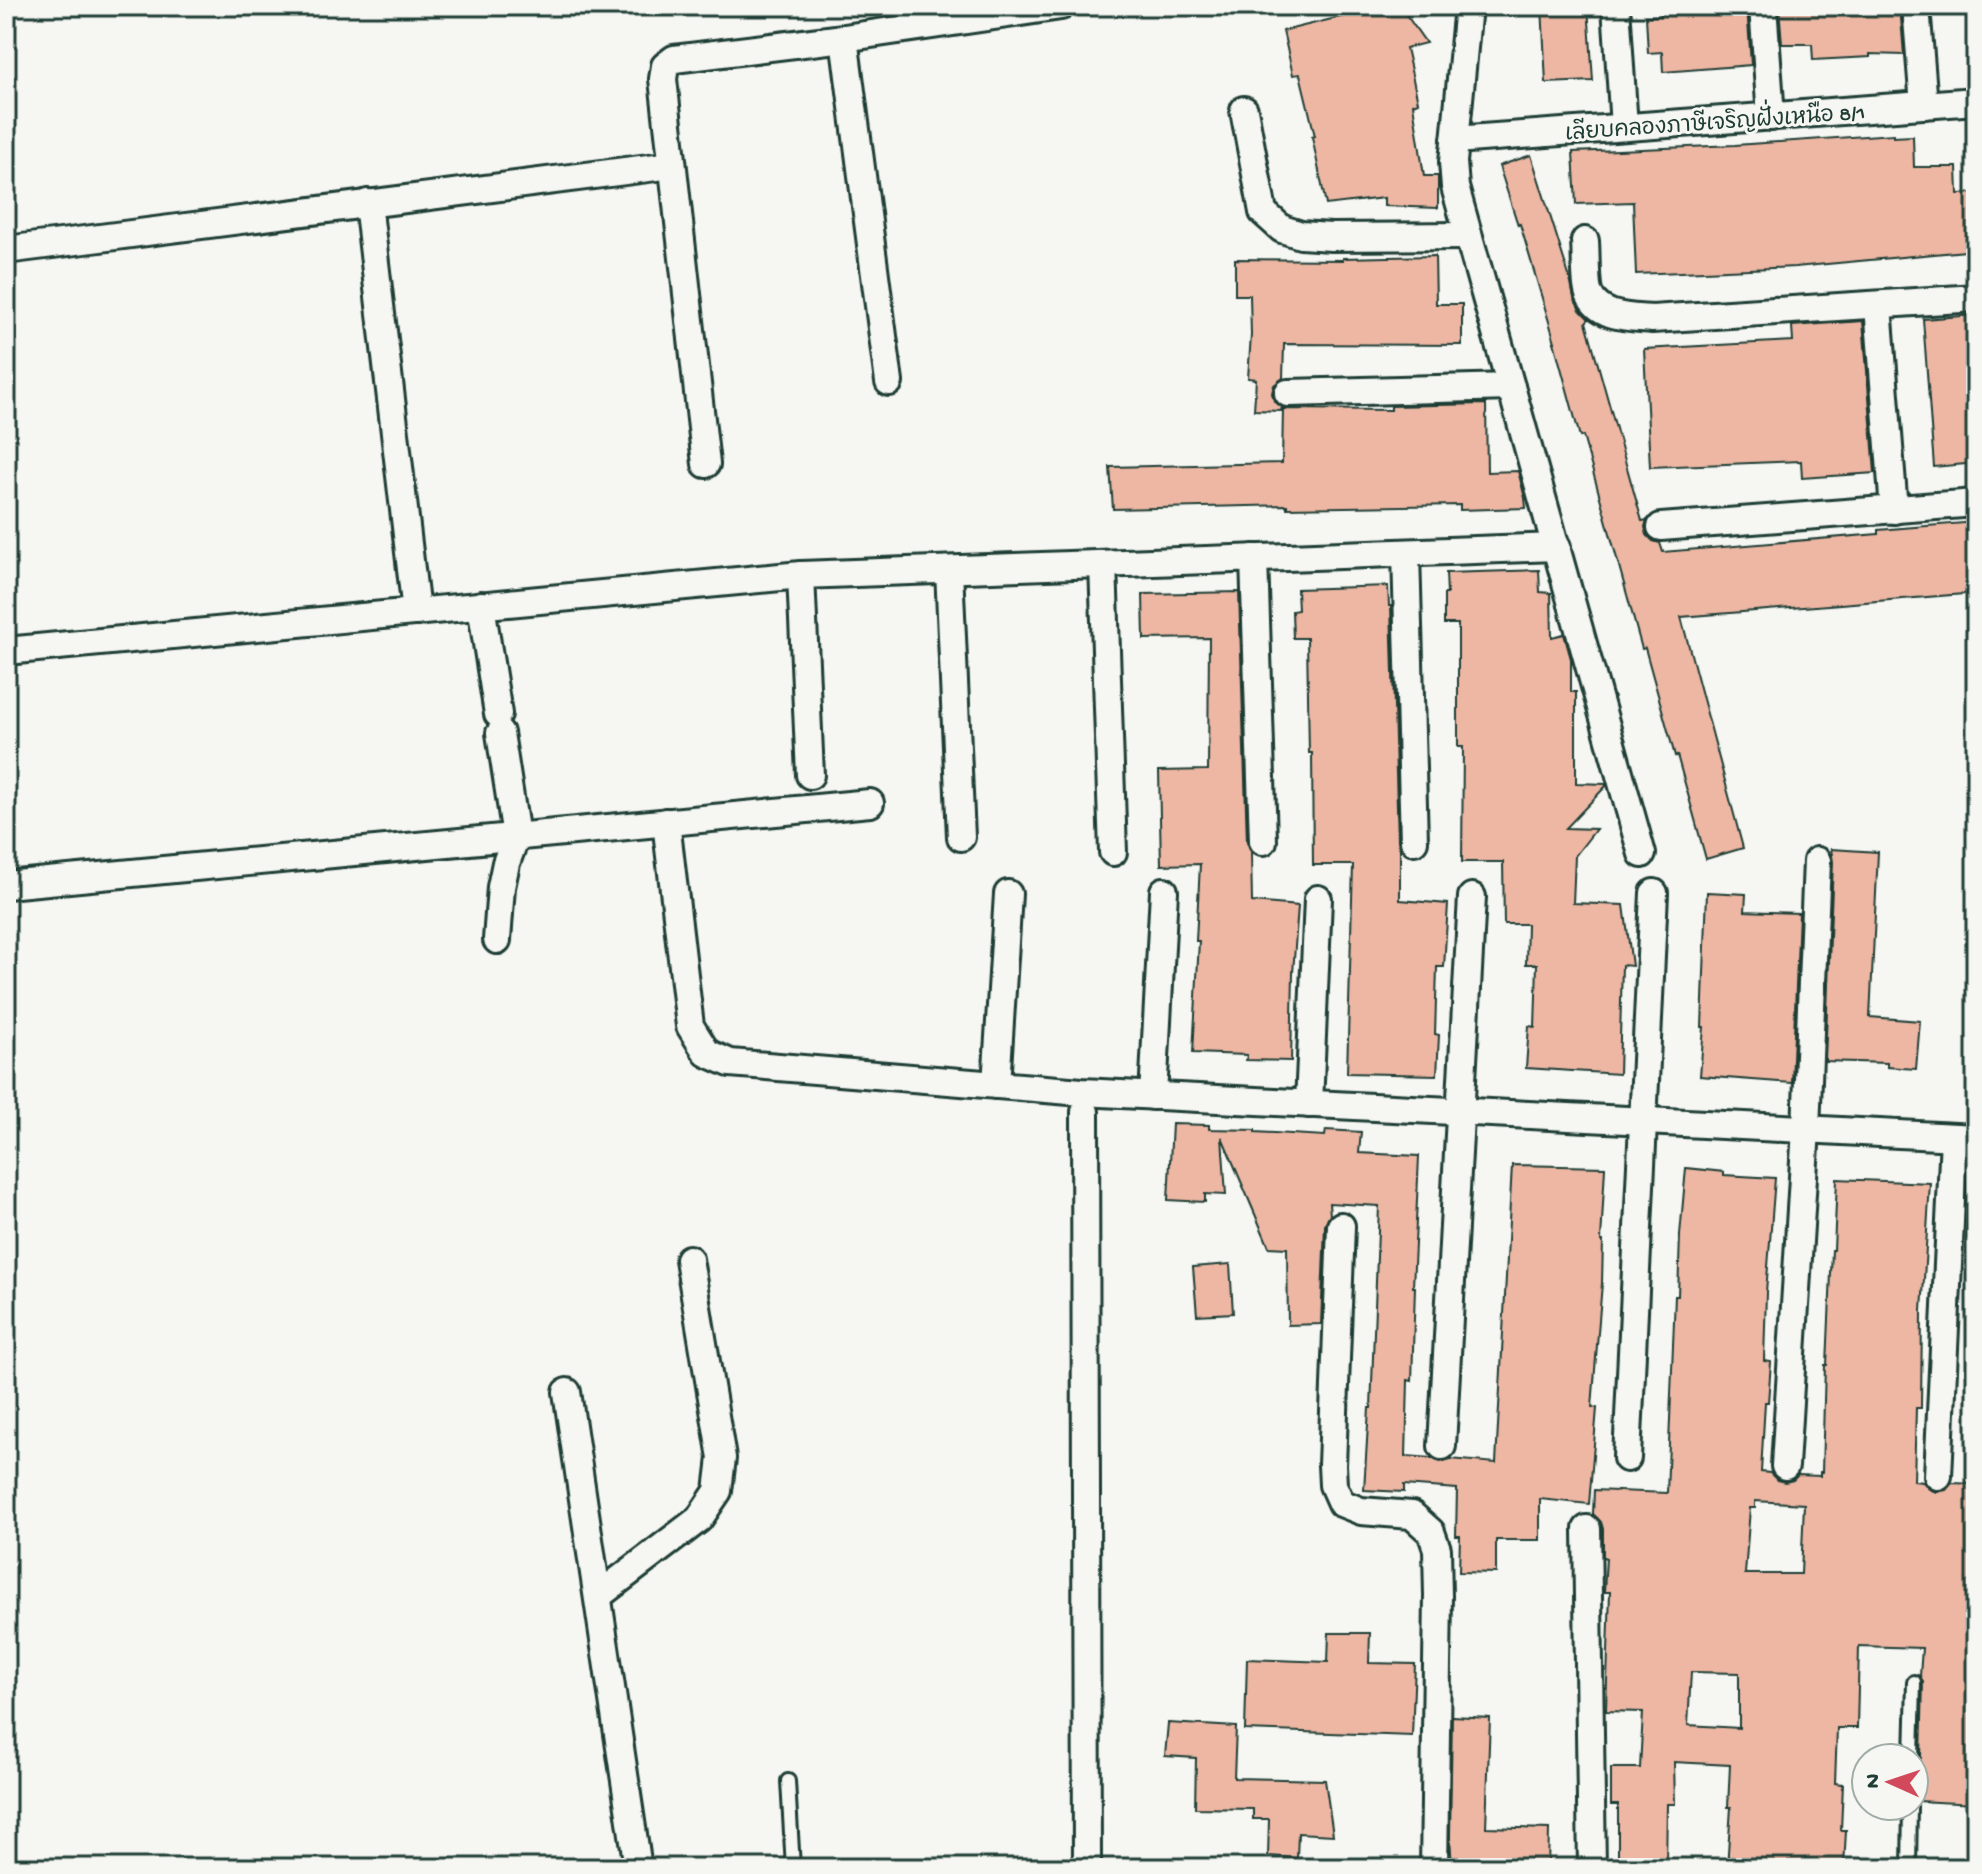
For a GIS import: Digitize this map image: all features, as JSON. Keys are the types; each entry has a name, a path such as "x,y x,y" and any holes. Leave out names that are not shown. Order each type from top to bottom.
{"street":[{"path":"706,464 663,79 665,66 674,59 1061,6"},
{"path":"1468,6 1453,162 1455,187 1642,854"},
{"path":"1616,6 1624,127"},
{"path":"1763,6 1771,117"},
{"path":"1916,6 1924,105"},
{"path":"844,38 889,382"},
{"name":"เลียบคลองภาษีเจริญฝั่งเหนือ 8/1","path":"1455,140 1976,101"},
{"path":"1244,110 1263,212 1282,229 1301,235 1331,237 1468,236"},
{"path":"6,250 672,165"},
{"path":"368,203 416,612"},
{"path":"1585,241 1588,293 1600,308 1615,315 1652,319 1976,298"},
{"path":"1878,306 1894,510"},
{"path":"1288,393 1511,387"},
{"path":"1661,527 1976,503"},
{"path":"6,651 801,575 1557,547"},
{"path":"1406,553 1414,841"},
{"path":"1254,558 1263,841"},
{"path":"1103,564 1113,852"},
{"path":"949,570 961,837"},
{"path":"801,575 810,775"},
{"path":"481,605 516,836 501,887 497,940"},
{"path":"6,885 870,803"},
{"path":"666,822 690,1026 707,1053 730,1063 1153,1096 1965,1137 1938,1476"},
{"path":"1785,1466 1806,1129 1817,861"},
{"path":"1153,1096 1164,891"},
{"path":"1627,1458 1654,893"},
{"path":"996,1085 1008,894"},
{"path":"1442,1446 1472,897"},
{"path":"1309,1104 1318,899"},
{"path":"1085,1112 1087,1868"},
{"path":"1341,1226 1333,1485 1341,1503 1361,1511 1412,1515 1431,1532 1437,1549 1434,1868"},
{"path":"598,1596 699,1519 718,1491 722,1458 689,1259"},
{"path":"567,1392 638,1868"},
{"path":"1587,1529 1592,1868"}],"lane":[{"path":"1912,1742 1914,1682"},
{"path":"788,1781 793,1868"},
{"path":"1909,1868 1910,1822"}],"building":[{"path":"1385,6 1400,6 1426,43 1406,48 1418,102 1413,104 1424,176 1438,176 1438,208 1384,206 1384,198 1326,205 1312,137 1315,136 1300,74 1293,75 1283,31"},
{"path":"1542,6 1588,6 1593,81 1546,83"},
{"path":"1660,6 1747,6 1751,65 1663,72 1662,52 1648,53 1646,16 1661,16"},
{"path":"1779,6 1900,6 1904,55 1870,54 1870,57 1813,60 1812,44 1782,44"},
{"path":"1893,134 1893,137 1913,136 1914,167 1957,167 1958,194 1976,193 1976,250 1795,267 1636,274 1633,202 1576,204 1573,152"},
{"path":"1531,155 1574,298 1589,319 1586,322 1642,521 1647,520 1647,535 1660,543 1663,552 1878,534 1878,530 1976,522 1976,593 1681,617 1743,848 1706,859 1520,224 1499,166"},
{"path":"1435,256 1436,304 1462,304 1462,345 1284,344 1283,378 1274,385 1272,393 1274,401 1282,407 1281,411 1254,410 1256,379 1248,378 1250,295 1235,295 1235,259 1343,260"},
{"path":"1976,315 1976,463 1934,467 1923,319"},
{"path":"1863,321 1875,473 1802,478 1801,461 1650,467 1644,349 1793,341 1792,326"},
{"path":"1486,404 1487,472 1518,471 1526,508 1460,510 1460,505 1287,508 1287,505 1113,509 1110,467 1282,463 1283,409 1391,410 1391,406"},
{"path":"1539,570 1540,592 1551,593 1552,637 1564,634 1571,659 1571,692 1576,692 1576,783 1606,784 1566,828 1596,829 1575,856 1573,903 1624,905 1632,966 1622,965 1619,1074 1526,1068 1529,1026 1535,1027 1537,964 1526,964 1527,924 1504,924 1503,862 1462,862 1463,747 1458,747 1458,624 1444,624 1446,573"},
{"path":"1388,586 1400,900 1448,904 1444,967 1437,967 1437,1075 1347,1073 1353,865 1313,865 1307,638 1293,638 1292,611 1298,610 1297,589"},
{"path":"1239,592 1247,842 1251,851 1252,902 1298,906 1291,1061 1246,1060 1247,1055 1193,1053 1200,864 1161,865 1159,771 1208,770 1209,638 1144,639 1143,594"},
{"path":"1831,849 1878,852 1870,1017 1920,1021 1916,1069 1887,1067 1887,1063 1825,1061"},
{"path":"1707,892 1746,894 1745,911 1799,913 1792,1083 1700,1076"},
{"path":"1172,1124 1325,1136 1326,1130 1361,1132 1359,1153 1419,1156 1412,1381 1408,1380 1406,1456 1432,1458 1440,1462 1450,1459 1496,1463 1512,1165 1605,1167 1602,1283 1592,1407 1597,1408 1589,1504 1540,1499 1540,1540 1496,1540 1496,1573 1459,1572 1457,1489 1404,1485 1404,1492 1364,1490 1371,1408 1379,1206 1329,1203 1330,1215 1325,1225 1321,1324 1288,1325 1287,1248 1269,1247 1222,1137 1226,1195 1205,1194 1205,1202 1168,1200"},
{"path":"1686,1168 1724,1172 1724,1175 1775,1178 1764,1361 1771,1362 1761,1472 1770,1473 1777,1480 1785,1482 1798,1475 1820,1476 1837,1179 1930,1183 1922,1311 1921,1408 1916,1408 1914,1481 1923,1482 1936,1492 1946,1490 1952,1483 1976,1484 1976,1804 1930,1802 1930,1742 1921,1742 1922,1648 1859,1646 1857,1728 1837,1728 1835,1783 1843,1784 1841,1830 1846,1830 1844,1867 1773,1865 1773,1868 1727,1868 1730,1765 1674,1762 1675,1804 1667,1804 1666,1868 1618,1868 1618,1805 1611,1805 1611,1768 1640,1768 1643,1712 1606,1711 1610,1592 1604,1592 1606,1558 1603,1557 1601,1522 1593,1514 1594,1490 1667,1493 1675,1296 1678,1296","holes":["1755,1501 1804,1504 1801,1574 1745,1574 1750,1508 1755,1508","1691,1672 1739,1673 1739,1728 1688,1725"]},
{"path":"1230,1264 1233,1313 1197,1315 1193,1267"},
{"path":"1329,1633 1370,1633 1369,1663 1415,1664 1412,1736 1245,1730 1247,1659 1328,1662"},
{"path":"1452,1716 1490,1718 1486,1827 1549,1829 1548,1868 1452,1868"},
{"path":"1168,1723 1236,1727 1234,1778 1325,1780 1333,1835 1298,1833 1297,1858 1268,1856 1269,1819 1253,1819 1253,1809 1195,1808 1196,1758 1165,1756"}]}
